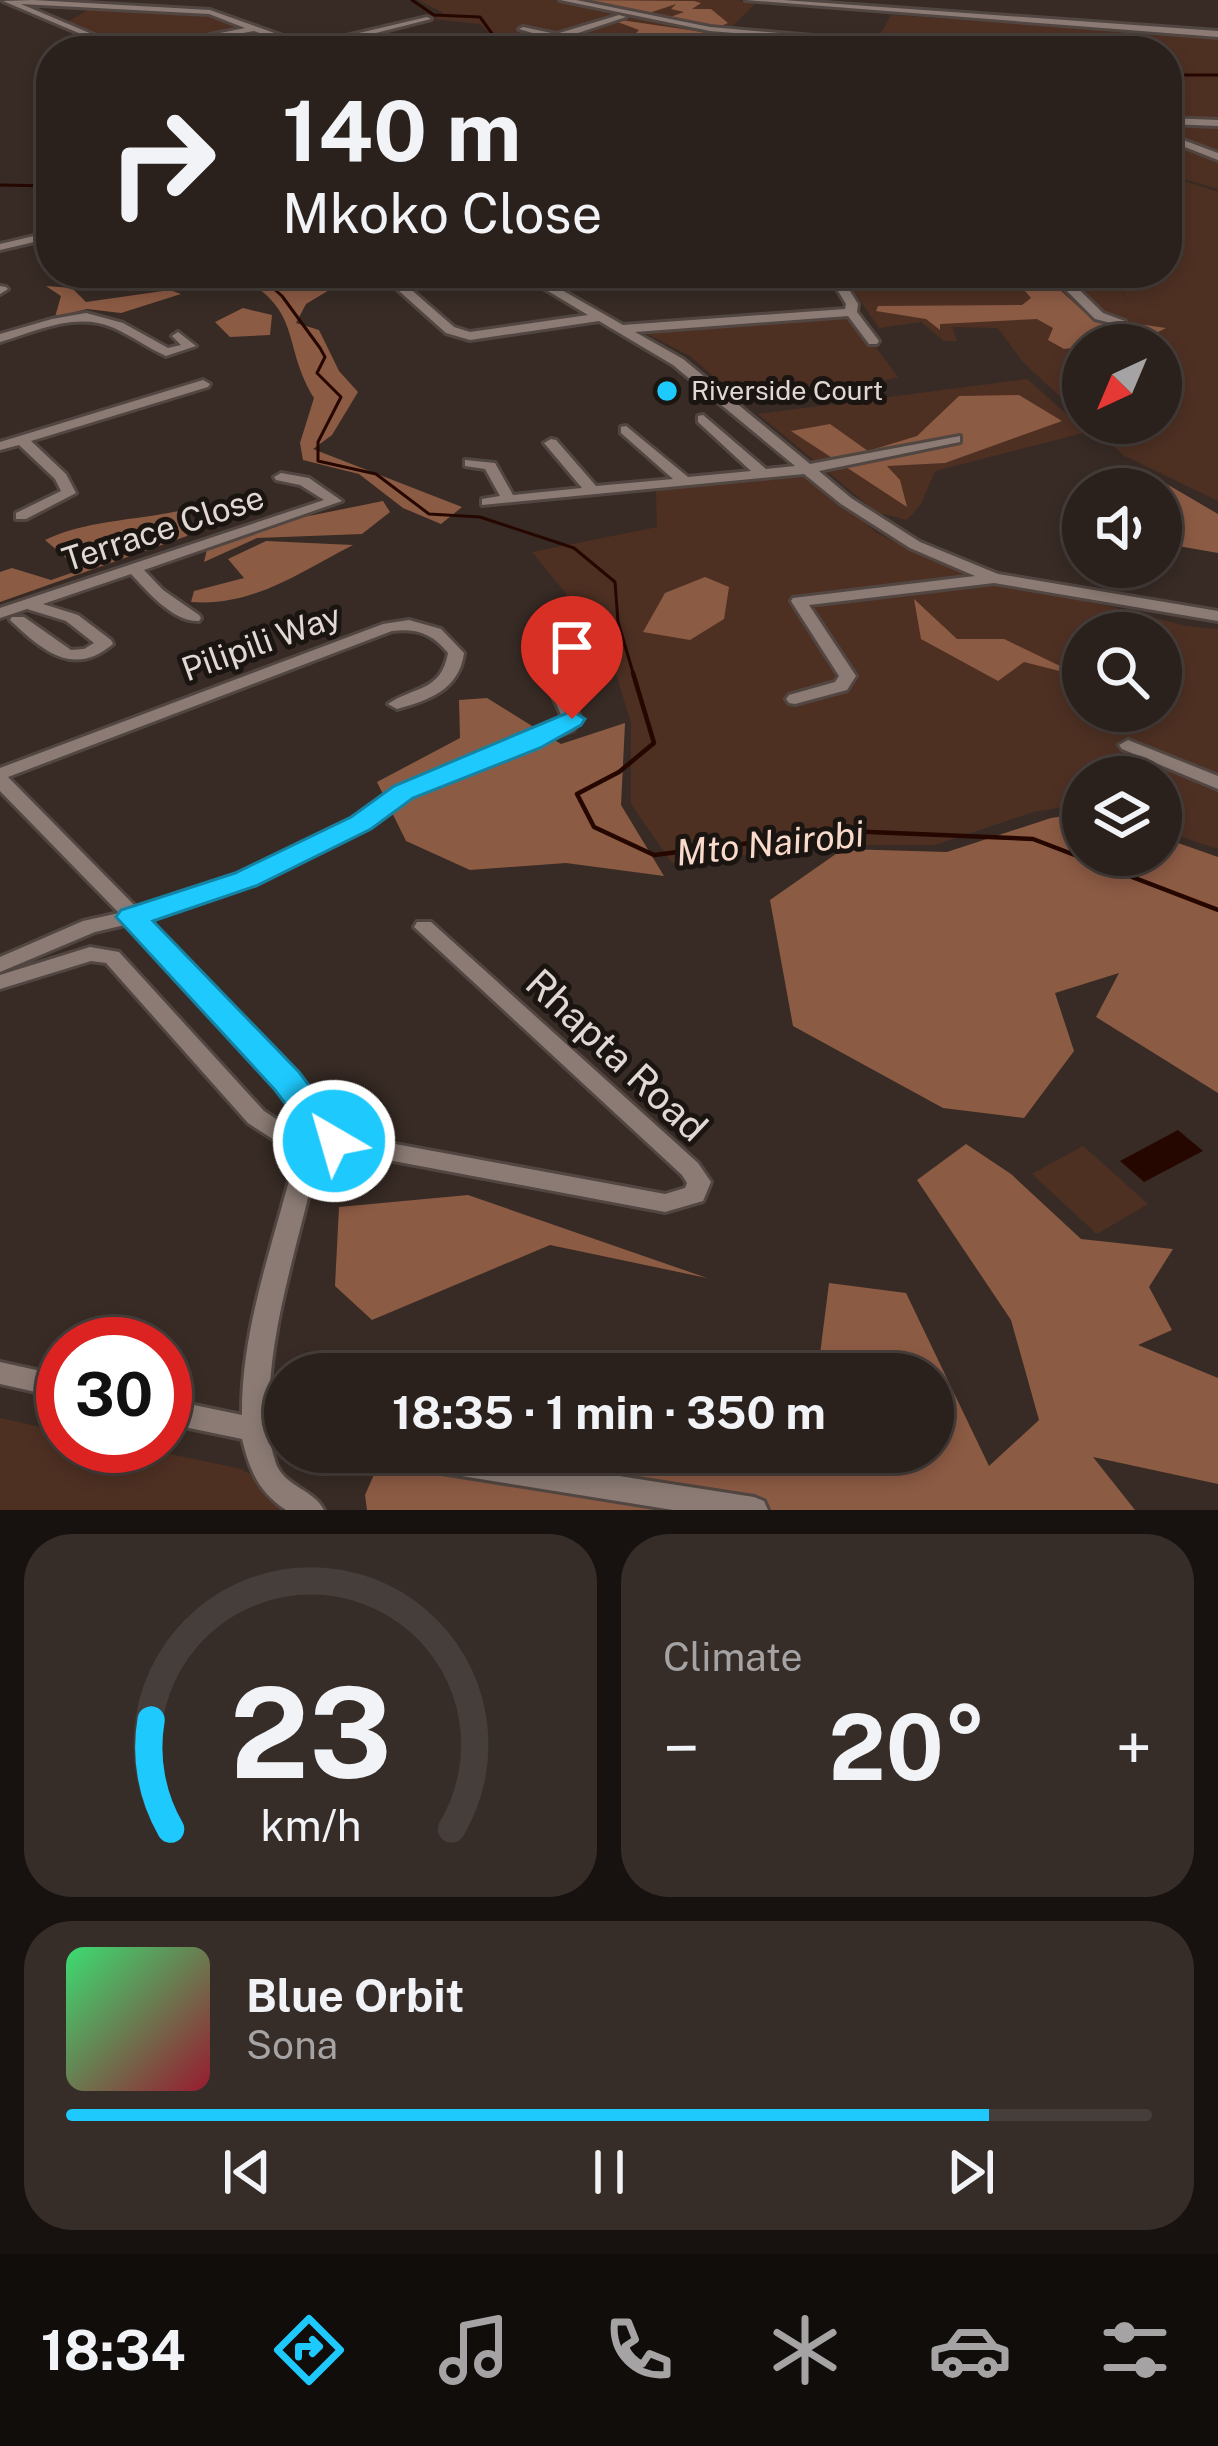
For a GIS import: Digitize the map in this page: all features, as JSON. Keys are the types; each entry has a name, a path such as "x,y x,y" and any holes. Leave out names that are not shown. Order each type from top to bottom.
{"street":[{"path":"6,0 215,13 278,36"},
{"path":"6,0 92,36"},
{"path":"157,20 189,0"},
{"path":"564,0 626,16 795,36"},
{"path":"751,0 880,16"},
{"path":"848,11 1218,34"},
{"path":"830,34 848,11"},
{"path":"568,16 601,24"},
{"path":"559,36 626,16"},
{"path":"362,36 427,19"},
{"path":"218,36 256,28"},
{"path":"524,29 552,36"},
{"path":"1182,122 1218,123"},
{"path":"1182,143 1218,157"},
{"path":"1182,148 1191,146"},
{"path":"0,247 36,239"},
{"path":"402,288 450,330 470,336 602,317"},
{"path":"551,288 623,329 726,398 883,528 994,578 1218,616"},
{"path":"843,288 853,304 850,312"},
{"path":"1070,288 1099,316 1119,321"},
{"path":"623,329 850,312"},
{"path":"850,312 873,341"},
{"path":"0,338 92,314 109,317 166,352 190,346 178,336"},
{"path":"0,327 41,316"},
{"path":"0,446 202,384"},
{"path":"704,419 763,474"},
{"path":"626,430 685,482"},
{"path":"487,502 809,469 955,439"},
{"path":"21,516 69,493 61,477 22,440"},
{"path":"551,443 593,492"},
{"path":"470,463 490,466 509,500"},
{"name":"Terrace Close","path":"14,612 334,500 304,481 281,478"},
{"path":"132,567 157,593 193,617"},
{"path":"795,699 841,686 848,676 800,601 994,578"},
{"name":"Pilipili Way","path":"0,777 389,627 409,623 442,634 456,652 453,672 442,686 397,704"},
{"path":"0,965 90,926 245,880 361,823 404,792 567,726 572,719 554,681"},
{"path":"1128,745 1218,783"},
{"path":"0,777 287,1081 334,1141 308,1151"},
{"name":"Rhapta Road","path":"334,1141 665,1203 682,1202 695,1194 698,1182 690,1168 424,927"},
{"path":"0,982 90,954 112,957 256,1117 308,1151"},
{"path":"308,1151 257,1352 256,1432 261,1464 275,1488 310,1510"},
{"path":"0,1373 36,1381"},
{"path":"192,1417 264,1433"},
{"path":"519,1473 754,1510"}],"shaded area":[{"path":"418,0 558,0 662,24 806,36 492,36 480,24 433,19 444,13"},
{"path":"567,0 756,3 729,29 629,15"},
{"path":"574,0 694,1 701,3 692,9 711,9 728,23 718,27 665,19 684,12 671,9 676,4 643,15"},
{"path":"95,6 214,14 272,36 99,36 65,23"},
{"path":"891,15 1218,37 1218,189 1182,180 1182,36 879,36"},
{"path":"607,18 703,32 704,36 633,36 639,30"},
{"path":"1182,182 1188,182 1218,192 1218,501 1182,484 1182,468 1150,468 1111,444 1182,444 1182,324 1062,324 1062,398 1022,361 998,328 952,327 957,341 944,341 921,322 879,328 851,288 1119,288 1130,305 1120,288 1182,288"},
{"path":"49,288 72,288 86,302 170,290 181,294 121,313 87,309 55,317 61,296"},
{"path":"257,288 331,289 306,304 296,323 319,330 339,371 358,392 332,435 313,449 462,507 441,524 403,508 359,474 303,460 300,443 314,398 288,328 271,299"},
{"path":"1023,288 1058,288 1090,317 1138,324 1062,324 1062,348 1048,340 1053,328 1037,319 940,324 940,330 926,319 876,311 878,306 1022,305 1031,298"},
{"path":"243,308 272,315 270,335 230,337 215,322"},
{"path":"852,315 898,377 879,382 882,390 745,404 690,356 639,330"},
{"path":"1027,379 1062,410 1062,438 935,471 921,504 907,520 876,512 758,414"},
{"path":"1019,395 1062,421 945,463 887,466 900,480 907,507 791,431 830,424 868,451 917,436 959,396"},
{"path":"804,472 876,532 932,561 1131,612 1062,612 1062,732 1182,732 1182,625 1218,629 1218,849 1182,837 1182,756 1062,756 1062,807 1033,812 935,845 839,845 672,863 631,804 631,723 607,644 532,552 657,527 656,490"},
{"path":"1182,493 1218,514 1218,553 1182,547"},
{"path":"383,501 390,512 362,534 257,538 204,562 210,536"},
{"path":"179,511 191,522 187,536 0,602 0,572 12,568 51,580 80,570 45,540 93,525"},
{"path":"266,541 353,545 256,593 191,602 194,591 244,578 228,559"},
{"path":"705,577 729,587 724,619 690,640 643,632 665,593"},
{"path":"914,599 957,639 1004,639 1062,667 1062,672 1024,662 998,681 921,639"},
{"path":"487,698 561,744 625,723 621,805 664,876 566,863 470,870 406,841 377,782 460,738 459,700"},
{"path":"1062,816 1062,876 1182,876 1182,844 1218,857 1218,1093 1096,1017 1119,973 1055,993 1074,1051 1024,1118 943,1108 793,1026 770,900 843,849 947,852"},
{"path":"1178,1130 1203,1151 1144,1182 1120,1161"},
{"path":"966,1144 1011,1174 1081,1239 1173,1249 1149,1287 1172,1330 1138,1345 1218,1378 1218,1484 1093,1457 1135,1510 367,1510 365,1495 375,1473 954,1473 954,1393 989,1466 1039,1420 1011,1320 917,1180"},
{"path":"1083,1146 1148,1204 1097,1234 1032,1174"},
{"path":"468,1195 707,1278 550,1245 372,1320 335,1286 339,1207"},
{"path":"829,1283 906,1293 935,1353 820,1353"},
{"path":"0,1418 36,1426 36,1473 192,1473 192,1459 241,1469 314,1510 0,1510"}],"waterway":[{"path":"412,0 434,15 480,17 496,36"},
{"path":"1182,75 1218,75"},
{"name":"Mto Nairobi","path":"0,185 36,186"},
{"name":"Mto Nairobi","path":"273,288 320,348 325,357 317,373 341,397 318,442 318,461 376,474 429,514 480,517 574,548 615,582 618,622 634,676"},
{"name":"Mto Nairobi","path":"633,673 654,743 619,772 577,794 594,827 654,855 846,831 1033,839 1218,910"}],"place":[{"name":"Riverside Court","path":"667,391"}],"route":[{"path":"334,1141 287,1081 132,917 245,880 361,823 377,807 404,792 567,726 572,719"}]}
